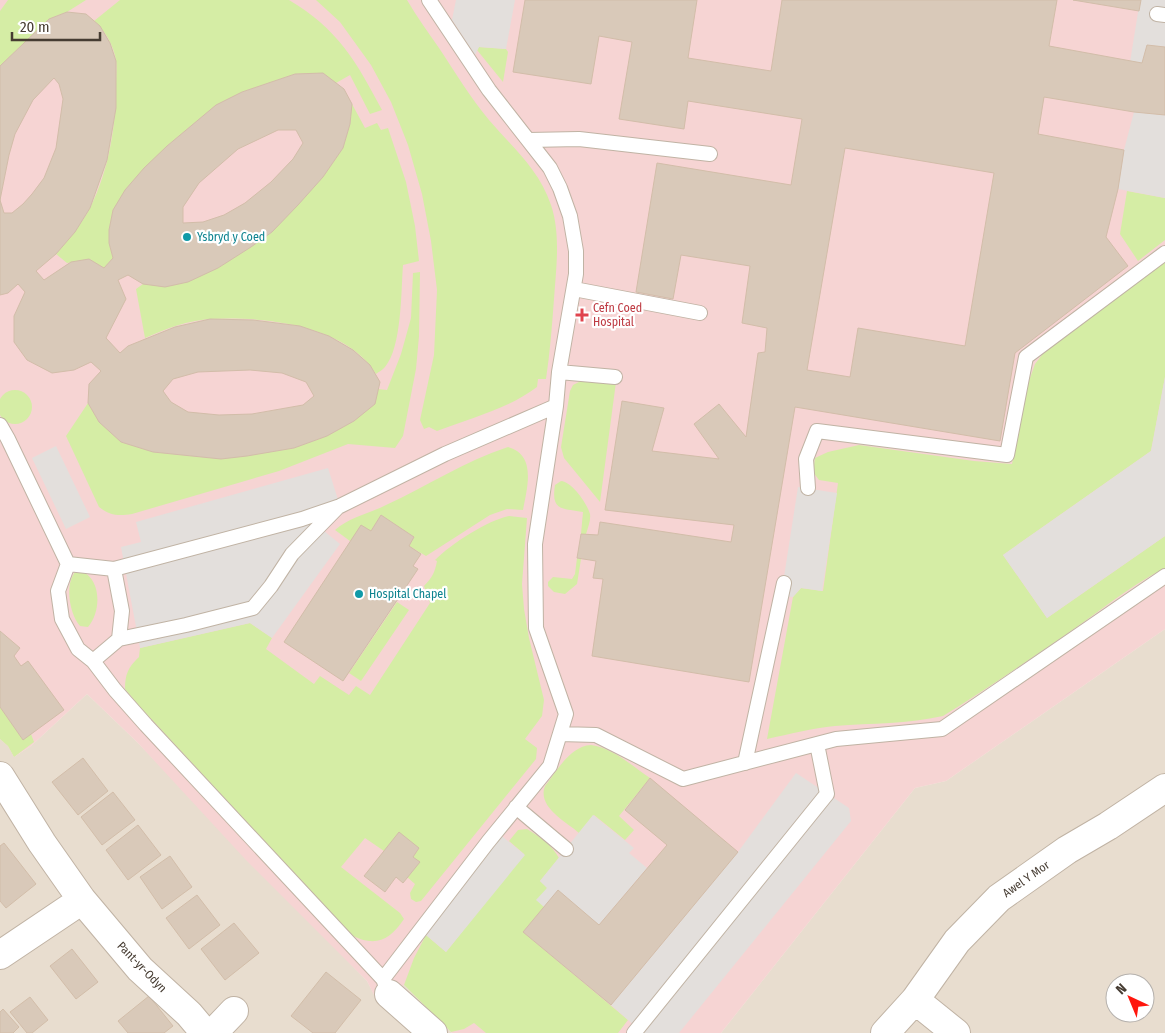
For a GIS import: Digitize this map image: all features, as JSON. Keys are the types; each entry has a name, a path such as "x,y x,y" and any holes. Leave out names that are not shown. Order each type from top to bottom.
{"street":[{"name":"Pant-yr-Odyn","path":"0,776 42,843 82,900 140,969 189,1014 205,1033"},
{"name":"Awel Y Mor","path":"884,1033 915,1000 957,941 999,898 1067,850 1108,826 1165,788"},
{"path":"0,955 82,900"},
{"path":"386,987 433,1033"},
{"path":"915,1000 956,1033"},
{"path":"213,1033 234,1011"}],"lane":[{"path":"0,426 68,564 58,591 62,619 78,649 93,660 115,690 146,725 386,987 420,930 550,766 566,714 536,628 535,544 556,406 559,372 576,274 576,251 570,216 560,188 550,168 489,90 429,0"},
{"path":"529,140 579,139 710,154"},
{"path":"808,488 806,460 817,432 1007,455 1026,357 1165,252"},
{"path":"574,289 700,313"},
{"path":"559,372 614,377"},
{"path":"68,564 114,569 302,519 340,506 445,454 556,406"},
{"path":"93,660 119,639 253,608 271,586 292,554 340,506"},
{"path":"114,569 122,612 119,639"},
{"path":"560,734 596,735 683,779 836,740 942,728 1165,576"},
{"path":"744,763 784,583"},
{"path":"634,1033 827,794 817,744"},
{"path":"516,807 566,849"}],"shaded area":[{"name":"Cefn Coed Hospital","path":"0,0 1165,0 1165,629 946,781 915,788 721,1033 452,1033 404,985 389,994 379,1005 367,981 246,860 137,742 87,694 31,746 14,757 8,746 0,739"},
{"path":"456,0 515,0 506,49 479,47 475,55 452,20"},
{"path":"1140,0 1165,0 1165,47 1147,45 1142,63 1130,62"},
{"path":"1134,112 1165,115 1165,198 1118,189 1124,150"},
{"path":"1165,377 1165,536 1047,618 1003,555 1151,451"},
{"path":"56,446 90,517 66,529 32,458"},
{"path":"328,468 340,506 324,531 340,544 272,638 250,623 140,648 121,547 141,542 136,522"},
{"path":"798,487 837,493 822,591 801,588 793,597 781,596"},
{"path":"1165,629 1165,1033 721,1033 915,788 946,781"},
{"path":"87,694 137,742 367,981 379,1004 389,994 404,985 452,1033 0,1033 0,739 8,746 14,757 31,746"},
{"path":"796,773 849,808 851,821 679,1033 643,1033 611,1005 738,852"},
{"path":"593,815 634,848 629,853 647,868 599,925 558,891 544,907 536,900 547,888 540,881"},
{"path":"497,832 525,855 446,952 420,930"}],"green space":[{"path":"8,0 86,0 67,12 49,19 0,66 0,11"},
{"path":"120,0 289,0 321,23 344,48 354,61 382,110 370,114 350,75 336,83 323,73 295,74 242,92 216,105 167,146 113,210 109,230 109,243 113,258 104,268 89,259 67,263 56,254 83,220 97,193 107,163 115,116 115,55 102,29 94,21"},
{"path":"316,0 407,0 475,102 532,169 546,192 551,205 556,228 557,252 552,329 546,379 538,379 537,387 514,401 437,431 429,427 424,429 420,420 434,355 437,290 431,241 422,194 408,145 391,102 371,65 340,22"},
{"path":"479,47 506,49 508,52 503,82 477,50"},
{"path":"352,104 365,128 377,123 381,130 388,128 406,182 415,226 419,261 403,265 398,333 391,358 384,368 376,374 363,357 345,344 325,334 302,327 255,319 232,318 194,321 145,338 136,289 143,284 218,268 272,232 323,177 343,148 350,124"},
{"path":"1127,191 1165,198 1165,240 1138,261 1120,234"},
{"path":"1165,262 1165,377 1151,451 1003,555 1047,618 1165,536 1165,568 1110,602 1071,631 943,716 903,722 826,727 767,739 793,597 801,588 823,591 838,483 819,480 813,472 815,458 828,452 859,445 974,461 1012,464 1025,392 1035,364 1048,347"},
{"path":"420,272 419,336 416,369 403,436 395,448 348,444 279,471 132,514 115,515 99,507 66,436 88,403 99,422 121,442 154,452 221,459 294,448 327,436 354,421 374,404 378,389 387,390 401,354 411,318 413,273"},
{"path":"583,380 616,382 600,502 564,458 561,447 570,391 573,385"},
{"path":"15,390 27,395 32,407 27,419 15,424 3,419 -2,407 3,395"},
{"path":"508,447 517,451 527,465 528,483 523,510 507,509 490,515 426,556 409,546 414,537 381,515 371,531 350,541 335,530 347,522 401,498 461,466"},
{"path":"561,481 574,489 588,509 590,519 586,534 581,534 583,512 563,509 556,504 555,485"},
{"path":"509,516 527,518 522,584 524,609 544,700 542,716 525,739 537,748 536,759 421,901 416,902 411,899 410,893 415,884 407,877 419,862 413,857 419,848 384,851 365,838 341,867 400,913 404,919 388,937 382,940 369,941 361,939 353,936 141,708 125,689 128,672 132,664 139,657 140,648 250,623 272,638 266,649 314,684 320,676 349,695 356,686 370,695 430,603 424,586 434,572 437,561 435,560 470,534 491,522"},
{"path":"577,558 581,559 577,584 565,594 554,592 548,586 548,582 553,577 572,579 575,574"},
{"path":"77,570 85,573 91,579 97,594 96,612 88,627 80,626 76,621 71,606 70,582"},
{"path":"397,602 409,610 361,681 349,673"},
{"path":"0,707 31,734 34,742 14,757 8,746 0,739"},
{"path":"591,745 615,754 650,778 619,816 634,830 625,840 594,815 579,833 554,813 545,801 545,786 565,760 570,754 583,746"},
{"path":"527,829 549,845 559,858 540,881 547,887 544,907 523,932 628,1020 618,1033 486,1033 474,1023 464,1029 451,1032 404,985 414,958 426,935 446,952 524,854 509,841 518,830"}],"building":[{"path":"525,0 697,0 688,58 771,71 782,0 1057,0 1049,46 1142,63 1147,45 1165,47 1165,115 1134,112 1044,97 1038,134 1124,150 1118,189 1106,237 1128,266 1015,353 1000,441 795,407 749,682 592,656 603,579 593,578 596,561 577,558 581,534 598,535 600,522 731,542 734,525 605,510 622,401 664,408 652,451 719,459 694,424 719,404 746,437 758,353 765,352 767,328 742,323 750,266 681,255 673,299 636,292 657,163 791,185 802,119 688,101 684,129 619,119 632,42 599,36 591,84 513,72","holes":["845,148 994,173 965,346 858,328 850,377 807,370"]},
{"path":"1073,0 1141,0 1139,11"},
{"name":"Ysbryd y Coed","path":"67,12 86,14 100,26 110,43 116,61 116,108 107,160 90,208 75,232 56,254 36,271 44,280 71,262 89,259 104,268 113,258 109,243 109,230 113,210 125,190 167,146 216,105 242,92 295,74 323,73 344,89 352,104 350,124 343,148 323,177 298,205 272,232 251,247 218,268 188,282 165,287 143,284 128,275 118,280 126,299 106,338 120,353 128,346 175,327 210,319 253,320 300,326 329,336 353,350 370,365 380,382 375,404 354,421 327,436 294,448 247,456 221,459 153,452 121,442 99,422 88,403 89,384 101,371 91,362 74,370 52,373 27,360 14,342 14,316 25,292 18,284 8,293 0,295 0,200 0,66 49,19","holes":["54,78 59,84 63,99 56,148 44,178 32,194 12,213 4,213 0,200 15,134 33,100","278,130 296,130 303,143 293,159 271,182 245,203 224,215 203,222 183,223 183,207 199,183 238,149","250,370 282,373 306,382 314,396 303,405 252,414 219,415 188,412 171,402 163,391 173,379 198,372"]},
{"name":"Hospital Chapel","path":"381,515 414,537 409,546 421,554 413,566 418,569 343,681 284,642 361,525 371,531"},
{"path":"0,631 20,648 14,656 21,666 28,661 64,710 23,740 0,707"},
{"path":"83,758 108,791 78,815 52,782"},
{"path":"650,778 738,852 611,1005 523,932 558,890 599,925 667,845 625,810"},
{"path":"113,792 135,820 102,845 81,817"},
{"path":"138,825 161,855 128,880 106,850"},
{"path":"399,832 419,848 413,857 420,862 403,883 396,877 385,892 364,876"},
{"path":"4,843 36,884 6,908 0,901 0,846"},
{"path":"170,856 192,887 162,909 140,877"},
{"path":"197,895 220,925 189,949 166,918"},
{"path":"234,923 259,953 225,980 201,949"},
{"path":"72,949 98,982 76,999 50,966"},
{"path":"326,972 361,1000 335,1033 313,1033 291,1016"},
{"path":"149,996 173,1026 164,1033 128,1033 118,1021"},
{"path":"30,997 48,1020 32,1033 27,1033 10,1012"},
{"path":"3,1009 19,1027 13,1033 0,1033 0,1012"}],"place":[{"name":"Ysbryd y Coed","path":"187,237"},
{"name":"Cefn Coed Hospital","path":"582,315"},
{"name":"Hospital Chapel","path":"359,594"}]}
